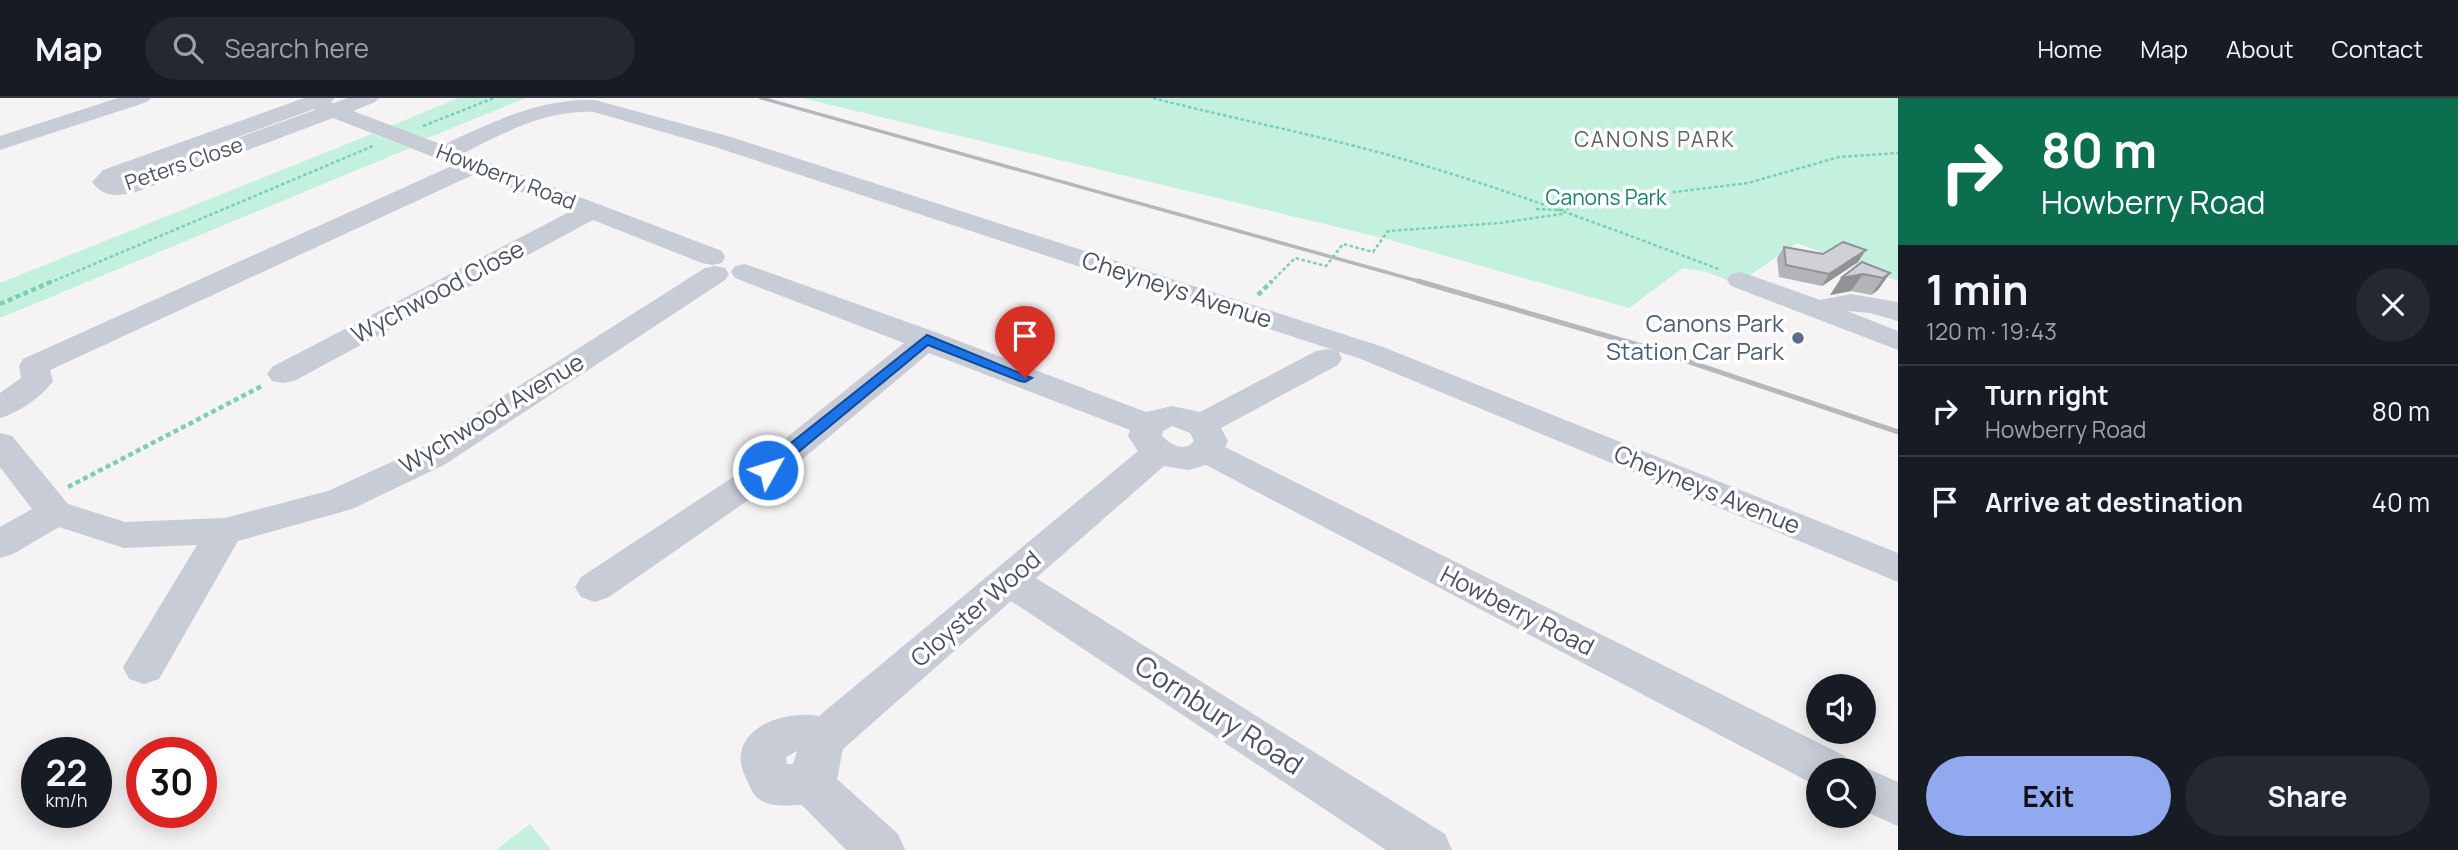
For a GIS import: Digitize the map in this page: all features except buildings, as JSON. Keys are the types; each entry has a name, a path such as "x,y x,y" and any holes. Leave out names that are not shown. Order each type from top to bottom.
{"street":[{"path":"0,144 140,98"},
{"name":"Peters Close","path":"318,102 130,186 113,188 104,182 111,175 318,102 368,98"},
{"name":"Howberry Road","path":"318,102 443,154 593,210 724,268 927,339 1153,439 1178,458 1198,456 1203,438 1806,758"},
{"name":"Cheyneys Avenue","path":"443,154 537,111 578,104 595,106 723,142 1244,312 1355,362 1372,353 1898,568"},
{"path":"0,382 474,165"},
{"name":"Wychwood Close","path":"283,374 593,210"},
{"name":"Wychwood Avenue","path":"50,506 124,535 225,531 339,500 432,457 724,268"},
{"path":"1741,280 1898,341"},
{"path":"1822,312 1836,302 1881,305 1898,312"},
{"path":"595,587 768,470 927,339"},
{"path":"1203,438 1325,347"},
{"path":"0,408 37,381 34,366"},
{"name":"Cloyster Wood","path":"881,850 822,796 815,784 817,760 805,736 1009,580 1153,439"},
{"path":"0,444 50,506 0,544"},
{"path":"144,667 225,531"},
{"name":"Cornbury Road","path":"1009,580 1428,850"},
{"path":"1876,794 1898,806"}],"path":[{"path":"0,304 494,98"},
{"path":"1153,98 1359,148 1561,209 1741,280"},
{"path":"1359,148 1366,155"},
{"path":"1536,209 1561,209 1748,183 1839,157 1898,153"},
{"path":"1244,312 1268,284 1296,258 1326,267 1343,244 1373,252 1388,231 1499,223 1562,214 1561,209"},
{"path":"50,506 283,374"}],"green space":[{"path":"458,98 526,98 425,139 391,126"},
{"name":"Canons Park","path":"802,98 1898,98 1898,281 1797,243 1737,284 1707,272 1683,268 1629,308 1383,238"},
{"path":"372,134 410,148 0,318 0,283"},
{"path":"530,824 551,850 496,850"}],"railway":[{"path":"761,98 1422,282"},
{"path":"1418,281 1422,282"},
{"path":"1422,282 1645,347 1898,432"}],"place":[{"name":"Canons Park Station Car Park","path":"1798,338"}],"district":[{"name":"CANONS PARK","path":"1655,140"}],"route":[{"path":"768,470 927,339 1025,378"}]}
